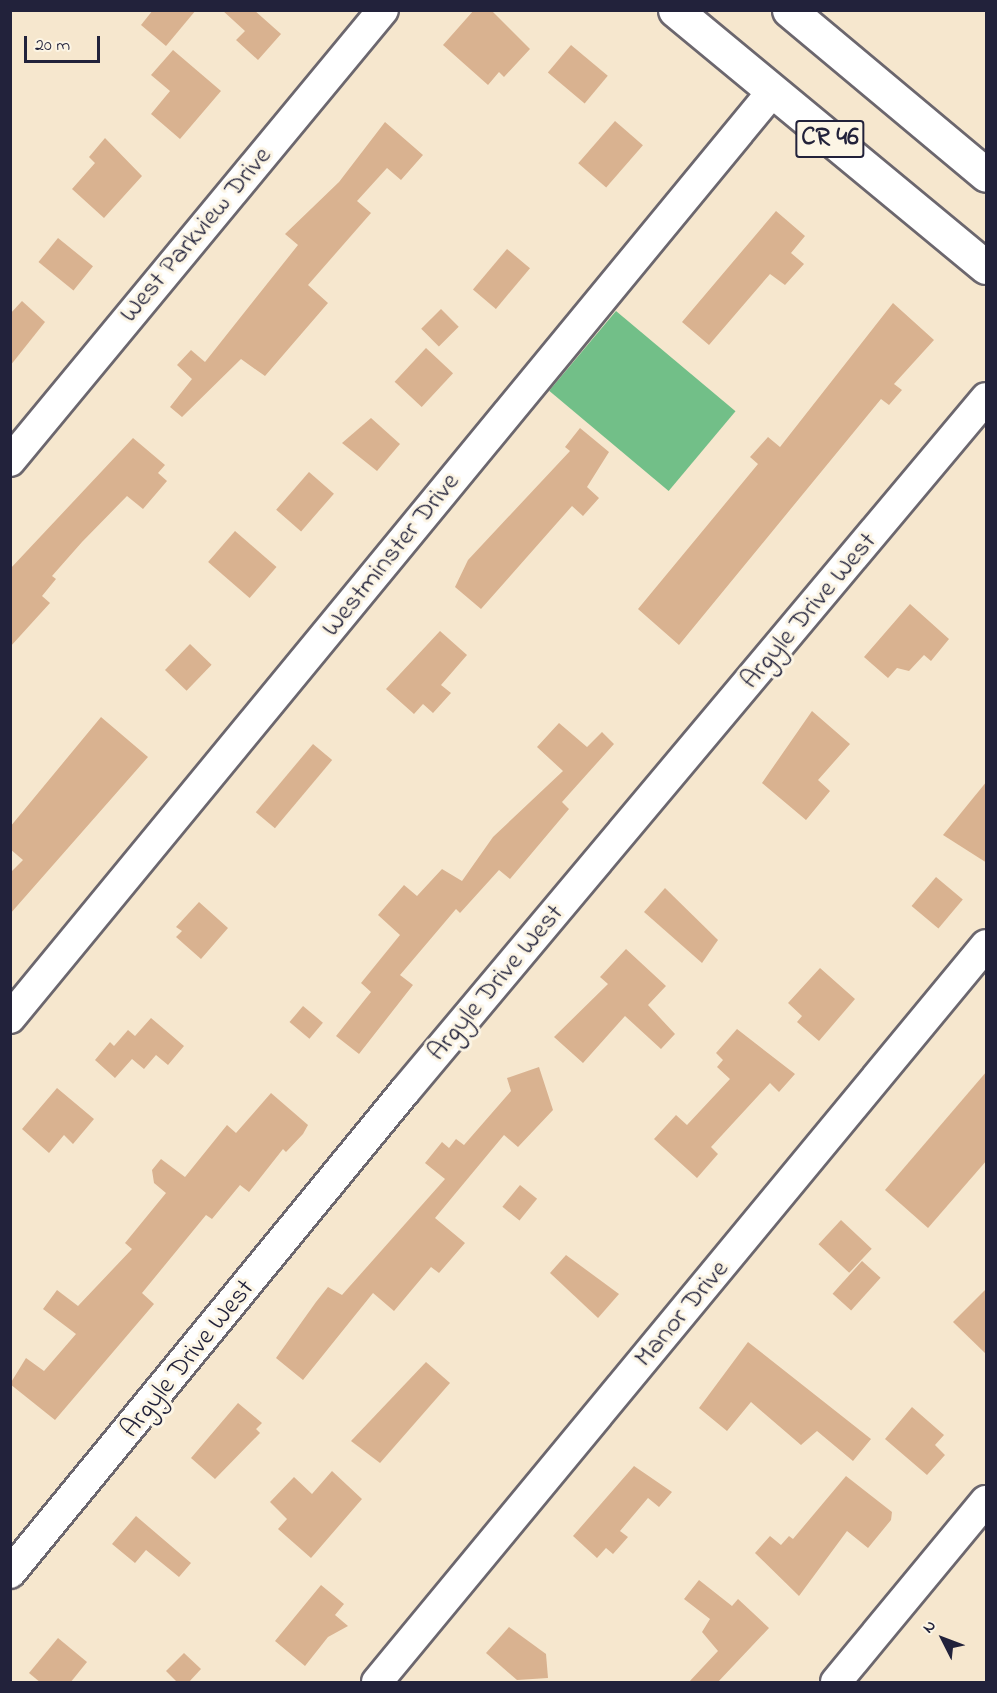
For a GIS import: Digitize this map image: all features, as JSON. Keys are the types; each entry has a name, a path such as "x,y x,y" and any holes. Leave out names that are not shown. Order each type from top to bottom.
{"highway":[{"name":"CR 46","path":"675,10 987,267"},
{"name":"CR 46","path":"789,10 987,175"}],"street":[{"name":"West Parkview Drive","path":"10,461 383,10"},
{"name":"Westminster Drive","path":"10,1018 772,92"},
{"name":"Argyle Drive West","path":"10,1573 405,1091 987,398"},
{"name":"Manor Drive","path":"377,1683 987,945"},
{"path":"836,1683 987,1501"}],"green space":[{"path":"616,311 736,411 669,491 549,391"}],"building":[{"path":"153,10 196,10 166,46 141,25"},
{"path":"222,10 254,10 281,34 258,60 236,40 245,31"},
{"path":"474,10 491,10 530,49 504,77 499,72 488,85 443,45"},
{"path":"571,45 608,76 585,103 548,73"},
{"path":"173,50 221,91 180,139 151,114 170,91 151,75"},
{"path":"615,121 643,145 606,188 578,163"},
{"path":"385,122 423,155 401,180 387,168 357,201 371,213 308,285 328,303 265,376 241,359 182,417 170,407 192,379 177,365 191,350 205,362 298,245 285,234 339,182"},
{"path":"105,138 142,176 104,218 72,189 95,163 89,157"},
{"path":"776,211 805,236 791,253 804,264 785,285 770,274 709,345 682,322"},
{"path":"58,238 93,266 73,290 38,262"},
{"path":"507,249 530,268 496,309 473,290"},
{"path":"22,301 45,322 10,366 10,314"},
{"path":"893,303 934,340 894,384 902,390 889,405 881,399 679,645 638,609 758,464 750,457 768,437 780,447"},
{"path":"441,309 459,327 439,346 421,329"},
{"path":"426,348 453,373 422,407 395,382"},
{"path":"371,418 400,444 377,471 342,443"},
{"path":"580,428 609,452 587,487 599,498 583,516 572,506 481,609 455,587 468,560 570,451 565,447"},
{"path":"133,438 165,465 158,473 167,481 143,509 127,496 82,542 52,576 56,579 42,596 50,603 10,647 10,569"},
{"path":"309,472 334,494 301,531 276,510"},
{"path":"235,531 277,567 250,598 208,562"},
{"path":"910,604 949,639 931,661 924,655 909,671 897,668 888,678 864,657"},
{"path":"440,631 467,655 441,685 451,693 433,713 423,704 414,714 386,689"},
{"path":"190,644 212,665 187,691 165,670"},
{"path":"812,711 850,744 818,780 830,791 806,820 762,783"},
{"path":"101,717 148,757 10,914 10,873 23,860 10,849 10,827"},
{"path":"559,723 587,747 602,732 614,744 562,802 569,809 510,879 499,870 460,913 456,909 400,975 413,985 359,1054 336,1036 371,992 361,983 400,935 378,915 404,885 417,896 442,869 462,881 493,837 563,771 537,747"},
{"path":"313,744 332,760 275,828 256,812"},
{"path":"987,781 987,863 943,835"},
{"path":"936,877 963,899 938,929 912,906"},
{"path":"665,888 718,940 702,963 644,912"},
{"path":"199,902 228,928 201,959 176,937 182,931 176,927"},
{"path":"626,949 666,986 648,1005 675,1034 661,1049 625,1016 583,1063 554,1037 608,984 600,977"},
{"path":"820,968 855,999 819,1041 797,1022 802,1016 788,1003"},
{"path":"303,1006 323,1023 309,1039 290,1022"},
{"path":"151,1018 184,1046 168,1065 156,1055 144,1069 132,1059 115,1078 95,1060 110,1042 114,1046 128,1030 135,1036"},
{"path":"737,1029 795,1074 779,1092 770,1083 711,1147 718,1154 697,1178 654,1139 676,1115 687,1125 730,1079 717,1067 723,1060 716,1053"},
{"path":"539,1067 553,1110 518,1147 504,1135 435,1218 465,1243 439,1273 431,1267 394,1311 373,1293 303,1380 276,1358 328,1287 342,1295 445,1179 425,1163 442,1142 449,1148 456,1139 464,1145 511,1091 507,1078"},
{"path":"987,1071 987,1160 928,1228 885,1190"},
{"path":"57,1088 94,1119 73,1144 64,1135 49,1153 22,1129"},
{"path":"271,1093 308,1125 303,1134 286,1152 283,1149 249,1192 240,1185 212,1219 206,1215 142,1293 154,1304 55,1420 10,1384 26,1358 44,1371 76,1334 43,1309 57,1290 78,1306 132,1249 125,1243 166,1193 154,1183 152,1170 161,1159 185,1177 227,1125 236,1133"},
{"path":"520,1185 537,1199 519,1221 502,1207"},
{"path":"841,1220 872,1249 849,1273 818,1244"},
{"path":"566,1255 619,1294 598,1318 550,1273"},
{"path":"862,1261 881,1278 851,1310 833,1294"},
{"path":"987,1288 987,1355 953,1322"},
{"path":"748,1342 871,1439 853,1461 817,1431 801,1445 751,1402 727,1431 699,1408"},
{"path":"426,1362 450,1383 380,1463 351,1441"},
{"path":"238,1403 262,1423 256,1429 260,1433 215,1479 191,1458"},
{"path":"912,1407 944,1435 935,1445 945,1455 927,1475 885,1439"},
{"path":"634,1466 672,1492 659,1507 648,1498 620,1531 628,1537 613,1554 606,1548 597,1558 573,1536"},
{"path":"332,1471 362,1499 311,1558 278,1529 287,1519 270,1502 294,1477 312,1494"},
{"path":"846,1476 892,1512 891,1520 868,1548 847,1531 799,1596 755,1553 770,1536 781,1545 789,1536 793,1539"},
{"path":"136,1516 191,1563 179,1577 146,1550 135,1563 112,1544"},
{"path":"699,1580 732,1606 738,1599 769,1628 717,1683 688,1683 718,1651 702,1632 710,1619 684,1599"},
{"path":"321,1585 344,1604 335,1615 348,1626 328,1637 305,1666 275,1641"},
{"path":"509,1627 546,1654 548,1678 517,1680 486,1653"},
{"path":"58,1638 87,1662 70,1683 41,1683 29,1673"},
{"path":"184,1653 201,1669 188,1683 178,1683 166,1671"}]}
